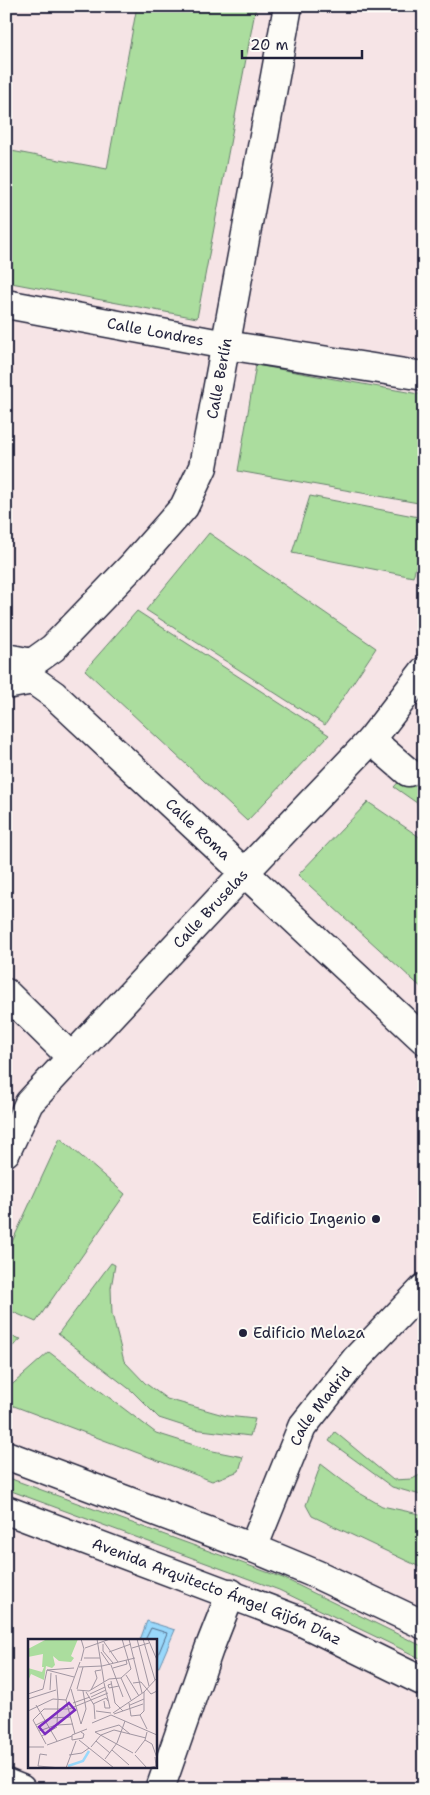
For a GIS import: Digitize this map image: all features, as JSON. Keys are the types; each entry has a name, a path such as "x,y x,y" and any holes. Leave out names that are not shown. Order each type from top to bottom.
{"street":[{"name":"Calle Berlín","path":"6,658 32,663 53,648 133,565 184,507 203,467 288,6"},
{"name":"Calle Londres","path":"6,304 226,345 424,376"},
{"name":"Calle Bruselas","path":"6,1152 29,1103 244,873 372,740 424,671"},
{"name":"Calle Roma","path":"6,685 34,680 54,695 424,1040"},
{"path":"372,740 408,772"},
{"path":"6,993 71,1058"},
{"name":"Calle Madrid","path":"253,1548 302,1427 356,1359 424,1288"},
{"path":"6,1455 253,1548 318,1575 424,1625"},
{"name":"Avenida Arquitecto Ángel Gijón Díaz","path":"6,1510 231,1593 298,1620 424,1682"},
{"path":"160,1789 209,1649 231,1593"},
{"path":"6,1783 21,1789"}],"green space":[{"path":"137,6 256,6 197,318 6,282 6,150 107,169"},
{"path":"256,365 424,395 424,504 238,471"},
{"path":"310,496 424,518 424,539 413,577 292,553"},
{"path":"209,533 376,648 325,725 146,610"},
{"path":"137,611 329,735 247,821 85,670"},
{"path":"424,750 424,808 394,787 420,758"},
{"path":"368,802 424,840 424,990 298,875"},
{"path":"60,1138 125,1194 36,1322 6,1309 6,1255"},
{"path":"111,1263 115,1265 111,1288 112,1314 124,1361 145,1383 167,1399 227,1416 255,1419 250,1436 193,1429 159,1418 132,1391 58,1334"},
{"path":"6,1335 21,1339 6,1352"},
{"path":"49,1352 156,1433 213,1451 243,1457 239,1471 212,1481 6,1403 6,1390"},
{"path":"335,1432 393,1480 412,1479 424,1473 424,1496 392,1487 329,1441"},
{"path":"321,1464 356,1491 382,1506 424,1515 424,1569 312,1516 306,1505"},
{"path":"6,1477 283,1578 424,1647 424,1660 279,1590 6,1489"}],"water":[{"path":"147,1621 175,1630 159,1667 156,1666 156,1639 140,1639"}],"place":[{"name":"Edificio Ingenio","path":"376,1219"},
{"name":"Edificio Melaza","path":"243,1333"}]}
